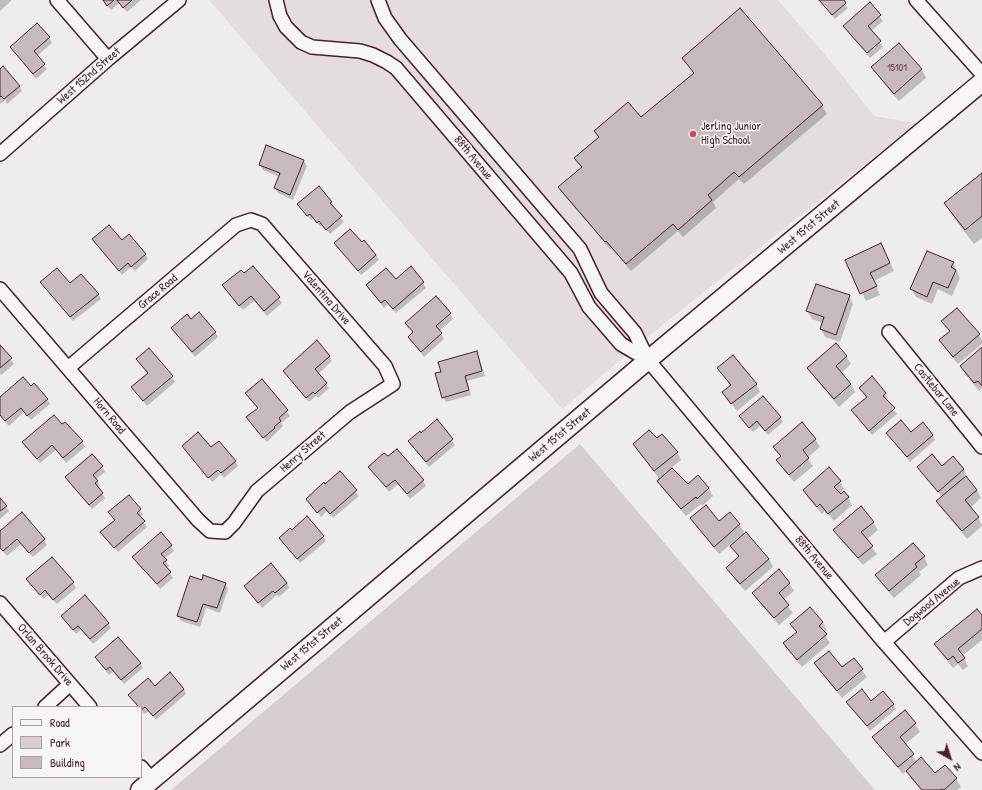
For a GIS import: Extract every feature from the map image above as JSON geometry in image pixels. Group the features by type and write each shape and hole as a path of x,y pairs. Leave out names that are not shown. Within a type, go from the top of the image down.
{"street":[{"path":"57,0 108,59"},
{"name":"West 152nd Street","path":"0,154 108,59 179,0"},
{"name":"88th Avenue","path":"276,0 280,16 286,27 301,42 312,47 360,51 373,54 396,68 571,274 584,299 599,318 622,344 648,360"},
{"name":"88th Avenue","path":"378,0 384,18 400,39 580,249 601,293 635,333 648,360 884,642 982,753"},
{"path":"916,0 982,74"},
{"name":"West 151st Street","path":"144,779 982,82"},
{"name":"Grace Road","path":"68,368 236,225 251,220"},
{"name":"Valentina Drive","path":"251,220 262,224 385,366 393,384"},
{"name":"Horn Road","path":"0,288 198,520 210,530 225,532"},
{"name":"Castlebar Lane","path":"889,332 982,447"},
{"name":"Henry Street","path":"225,532 234,523 257,491 350,412 393,384"},
{"name":"Dogwood Avenue","path":"884,642 959,578 982,568"},
{"name":"Orlan Brook Drive","path":"0,603 89,706"},
{"path":"46,706 70,684"},
{"path":"0,745 12,735"}],"shaded area":[{"path":"209,0 778,0 833,64 874,116 917,123 665,323 562,409"}],"green space":[{"path":"580,444 875,790 171,790"}],"building":[{"path":"103,0 114,0 107,6"},
{"path":"117,0 132,0 123,8"},
{"path":"819,0 844,0 846,3 832,15"},
{"path":"870,2 881,15 868,26 881,41 867,53 843,26"},
{"name":"Jerling Junior High School","path":"740,8 823,105 739,177 734,172 708,195 712,200 678,230 673,224 626,264 558,187 582,167 574,158 599,137 594,131 628,102 641,117 694,73 682,58"},
{"path":"37,23 50,37 34,51 45,64 33,74 10,47"},
{"path":"899,43 922,69 894,94 871,67"},
{"path":"3,66 20,86 4,99 1,96 0,97 0,69"},
{"path":"266,145 304,160 290,195 274,188 280,173 259,165"},
{"path":"982,173 982,216 965,230 944,203"},
{"path":"319,186 332,202 330,203 342,216 326,230 319,221 317,223 310,214 307,216 297,204"},
{"path":"109,225 122,240 129,234 146,254 131,267 128,263 119,271 92,239"},
{"path":"350,229 362,242 364,240 376,255 358,271 334,243"},
{"path":"881,243 890,263 870,273 877,286 860,294 845,260"},
{"path":"927,251 954,262 951,267 956,270 948,288 933,282 927,297 910,289"},
{"path":"253,266 280,297 264,311 251,296 239,306 222,285 241,270 244,273"},
{"path":"411,266 424,282 393,309 385,300 381,303 366,285 386,268 396,279"},
{"path":"57,268 70,283 81,274 99,294 70,317 40,282"},
{"path":"816,284 850,295 836,335 820,329 824,317 806,311"},
{"path":"436,296 451,313 436,326 442,333 421,352 408,337 413,332 405,323"},
{"path":"957,308 980,334 953,357 939,340 950,331 941,321"},
{"path":"199,312 216,332 192,352 171,328 187,314 191,319"},
{"path":"317,340 330,356 315,369 327,383 315,394 313,392 306,398 283,371"},
{"path":"836,343 847,356 836,366 851,384 834,399 807,368"},
{"path":"0,345 12,358 0,368"},
{"path":"982,347 982,386 978,381 974,383 960,366"},
{"path":"149,348 173,376 143,401 131,387 148,373 136,359"},
{"path":"477,351 482,371 465,376 469,390 442,398 435,373 441,372 438,362"},
{"path":"733,355 757,384 731,404 722,392 731,385 717,368"},
{"path":"872,376 886,393 883,396 895,408 869,431 851,410 867,397 859,388"},
{"path":"23,377 31,386 34,383 48,399 27,416 21,408 5,421 0,415 0,397"},
{"path":"262,379 288,410 279,418 281,421 274,427 275,428 263,438 246,417 258,408 245,393"},
{"path":"763,396 781,417 765,431 757,421 749,428 739,416"},
{"path":"54,415 62,424 65,422 83,441 63,458 52,445 37,459 22,442"},
{"path":"437,419 453,439 426,462 408,441 420,431 421,433"},
{"path":"901,420 911,432 923,422 933,435 907,457 886,433"},
{"path":"802,422 816,439 803,450 809,458 789,475 776,460 781,456 773,447"},
{"path":"649,430 657,438 662,434 678,452 654,471 633,444"},
{"path":"198,432 211,447 219,441 236,461 221,473 218,470 208,478 182,446"},
{"path":"397,449 424,480 407,494 395,480 386,487 368,467 384,453 388,456"},
{"path":"92,454 103,466 93,475 98,481 95,483 103,493 89,505 65,477"},
{"path":"932,454 942,466 953,456 964,469 938,492 917,467"},
{"path":"829,467 841,481 834,487 841,494 844,491 849,497 828,514 820,504 817,507 803,490"},
{"path":"672,468 688,484 698,475 709,488 697,499 696,497 681,509 657,481"},
{"path":"340,471 357,490 330,514 324,507 317,513 306,499 324,482 325,484"},
{"path":"966,476 977,490 965,500 979,517 962,531 936,501"},
{"path":"129,495 141,509 137,513 145,521 114,548 100,532 115,520 108,512"},
{"path":"0,498 7,506 0,511"},
{"path":"706,505 719,521 730,512 740,524 714,547 690,518"},
{"path":"861,506 874,522 861,532 873,546 858,558 833,530"},
{"path":"22,512 45,539 29,553 17,539 3,551 0,548 0,531"},
{"path":"307,516 324,536 297,559 279,538 290,528 292,530"},
{"path":"161,532 172,545 161,554 167,560 163,563 171,572 157,584 132,557"},
{"path":"746,532 769,559 740,584 726,568 739,556 730,546"},
{"path":"913,543 925,556 915,564 917,567 889,591 875,575"},
{"path":"52,557 74,582 53,600 45,590 40,595 26,579"},
{"path":"271,563 287,583 275,593 273,591 258,603 244,586"},
{"path":"779,569 790,583 779,593 789,605 774,618 752,593"},
{"path":"203,575 226,583 217,608 203,604 197,622 177,616 190,576 202,580"},
{"path":"85,595 109,623 90,639 78,626 73,630 61,616"},
{"path":"810,607 823,622 819,626 827,634 797,660 783,643 797,632 790,624"},
{"path":"977,609 982,615 982,629 958,649 965,658 958,663 953,656 948,660 934,644"},
{"path":"118,637 141,663 121,680 110,667 106,670 95,657"},
{"path":"829,651 842,667 854,658 863,669 837,691 814,663"},
{"path":"170,672 184,689 153,716 145,707 142,709 142,706 138,706 128,695 148,678 155,686"},
{"path":"862,689 871,701 883,691 894,704 867,726 846,702"},
{"path":"905,710 916,723 900,737 914,754 898,767 872,737"},
{"path":"921,757 935,773 945,765 957,778 944,790 922,790 906,771"}],"place":[{"name":"Jerling Junior High School","path":"693,134"}]}
